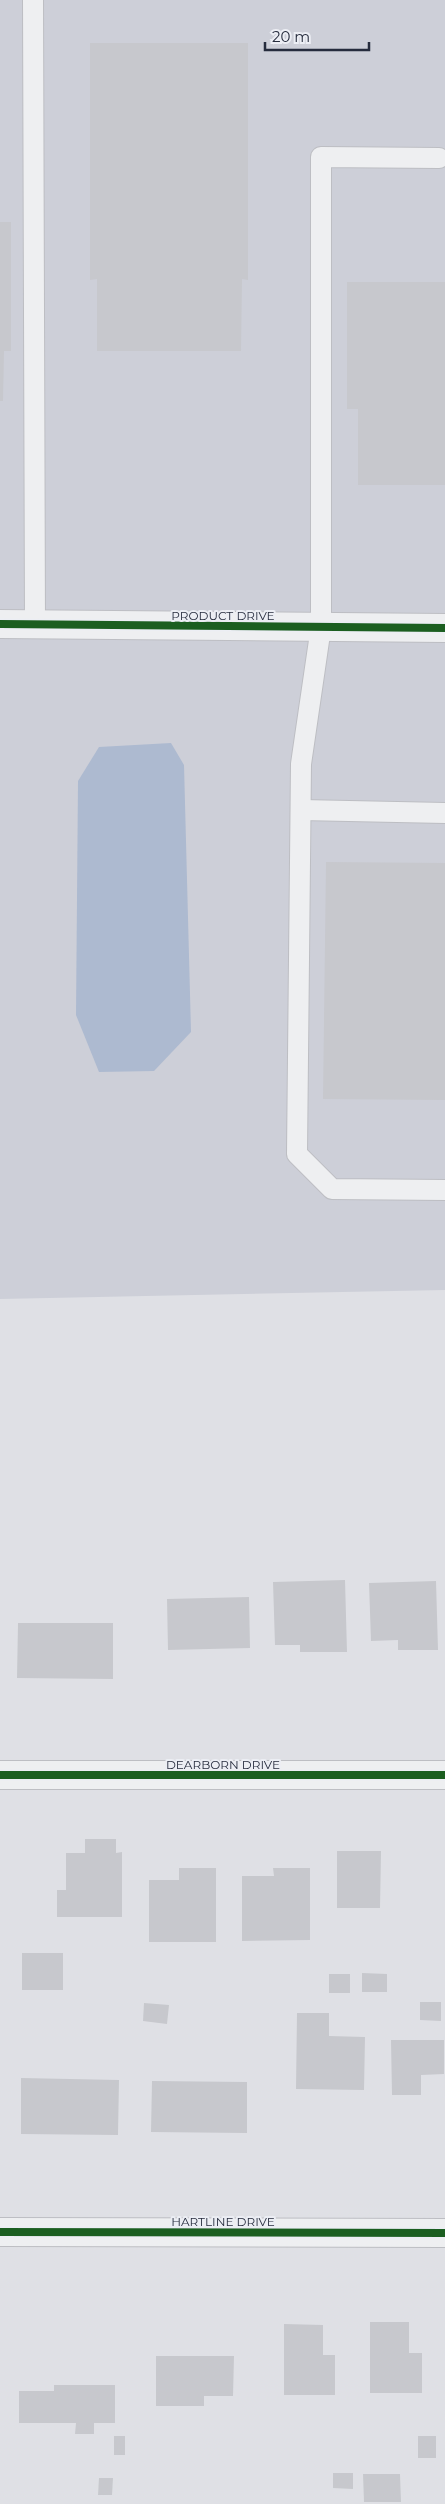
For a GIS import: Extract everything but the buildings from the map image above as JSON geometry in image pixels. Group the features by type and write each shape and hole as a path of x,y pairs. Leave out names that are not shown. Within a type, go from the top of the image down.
{"street":[{"name":"PRODUCT DRIVE","path":"0,624 445,628"},
{"name":"DEARBORN DRIVE","path":"0,1775 445,1775"},
{"name":"HARTLINE DRIVE","path":"0,2232 445,2233"}],"lane":[{"path":"33,0 35,624"},
{"path":"439,158 321,157 321,627 302,764 297,1154 332,1189 445,1190"},
{"path":"301,810 445,813"}],"shaded area":[{"path":"0,0 445,0 445,1290 0,1299"}],"water":[{"path":"171,743 184,765 191,1032 154,1071 99,1072 76,1015 78,781 99,747"}],"cycle path":[{"path":"0,624 445,628"},
{"path":"0,1775 445,1775"},
{"path":"0,2232 445,2233"}]}
